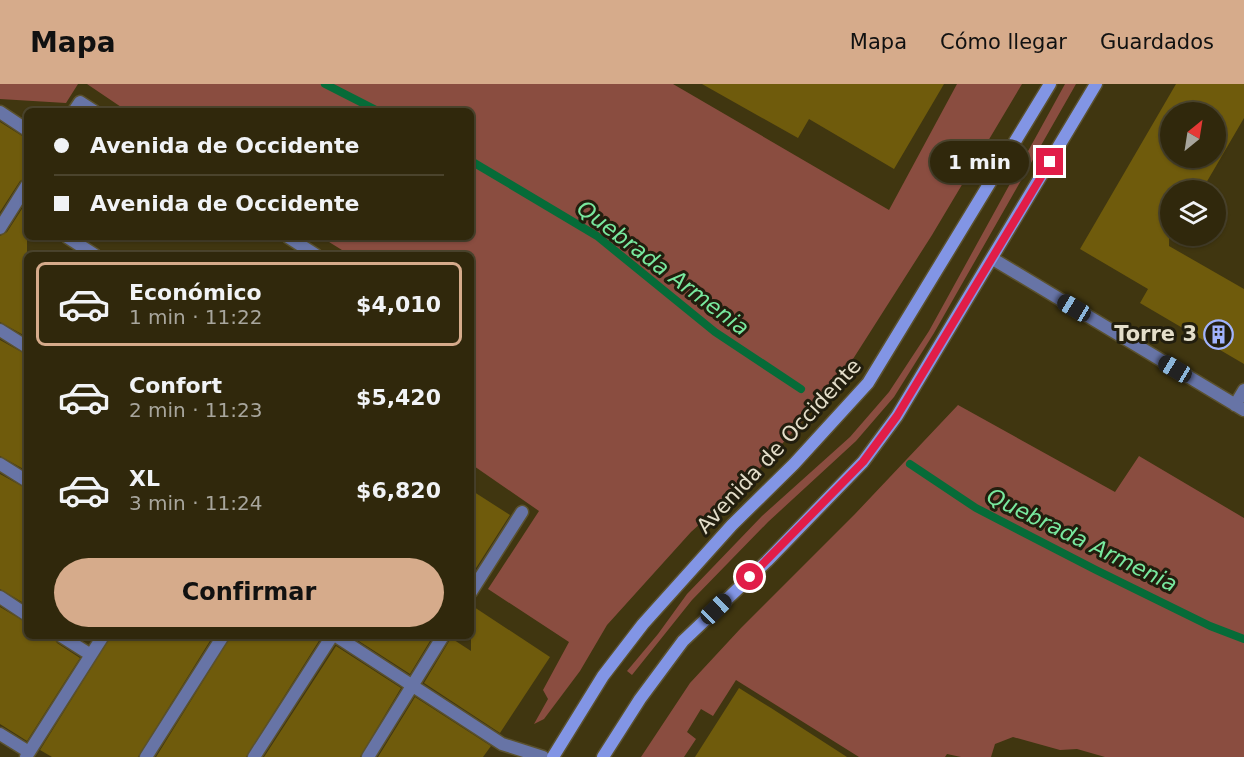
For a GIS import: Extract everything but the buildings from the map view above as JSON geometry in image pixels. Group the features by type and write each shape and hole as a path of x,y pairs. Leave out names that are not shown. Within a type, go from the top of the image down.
{"main road":[{"name":"Avenida de Occidente","path":"553,757 603,676 643,624 732,525 794,464 868,382 1050,84"},
{"path":"603,757 640,699 683,641 767,561 863,462 897,416 1096,84"}],"street":[{"path":"76,108 80,102 89,108"},
{"path":"0,112 24,128"},
{"path":"0,228 24,190"},
{"path":"15,204 24,210"},
{"path":"72,240 90,252"},
{"path":"293,240 311,252"},
{"path":"993,259 1240,408 1244,390"},
{"path":"0,330 24,345"},
{"path":"0,464 24,479"},
{"path":"474,587 522,512"},
{"path":"0,597 24,613"},
{"path":"66,639 91,655"},
{"path":"0,734 28,755 101,639"},
{"path":"146,757 221,639"},
{"path":"254,757 330,639"},
{"path":"341,639 502,744 543,757"},
{"path":"368,757 441,639"}],"shaded area":[{"path":"0,84 78,84 66,103 0,99"},
{"path":"87,84 673,84 889,210 957,84 1022,84 932,235 839,381 753,476 691,532 607,625 580,671 544,719 534,724 548,699 543,690 569,642 488,589 539,511 474,466 474,252 345,252 326,240 474,240 474,108 123,108"},
{"path":"1065,84 1076,84 934,333 894,397 856,441 768,522 692,600 632,675 627,671 687,594 762,516 850,437 889,392 929,331"},
{"path":"958,405 1115,492 1139,456 1244,518 1244,757 1105,757 1077,749 1060,750 1013,737 995,744 991,757 961,757 947,754 945,757 859,757 736,680 713,716 701,709 687,732 696,739 684,757 641,757 690,683"}],"waterway":[{"name":"Quebrada Armenia","path":"325,84 372,108"},
{"name":"Quebrada Armenia","path":"474,163 597,236 715,332 801,389"},
{"name":"Quebrada Armenia","path":"910,464 976,508 1210,626 1244,639"}],"place":[{"name":"Torre 3","path":"1218,334"}],"route":[{"path":"750,577 863,462 897,416 1050,162"}]}
